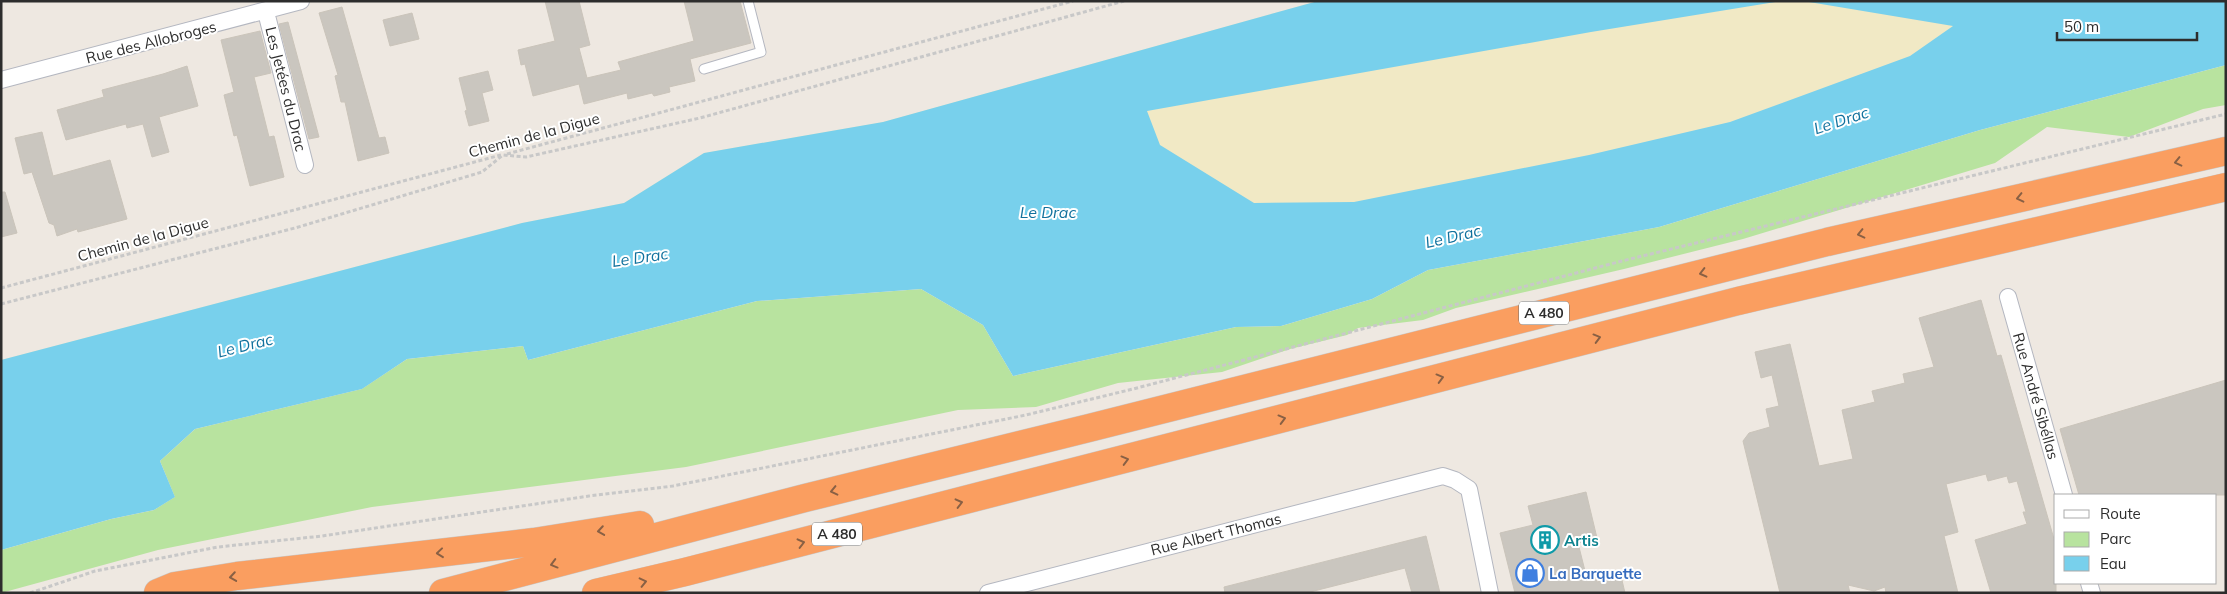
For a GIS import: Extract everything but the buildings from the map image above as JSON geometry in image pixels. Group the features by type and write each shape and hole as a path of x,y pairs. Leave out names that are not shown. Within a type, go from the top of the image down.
{"highway":[{"name":"A 480","path":"442,593 805,498 1827,242 2226,151"},
{"name":"A 480","path":"596,593 704,568 1738,301 2226,187"},
{"path":"161,590 264,573 534,542 805,498"}],"street":[{"name":"Rue des Allobroges","path":"1,80 266,12 301,1"},
{"name":"Les Jetées du Drac","path":"266,12 305,165"},
{"name":"Rue André Sibéllas","path":"2008,297 2064,494"},
{"name":"Rue Albert Thomas","path":"988,593 1443,476 1455,480 1468,489 1490,593"}],"lane":[{"path":"704,69 761,52 748,1"}],"path":[{"name":"Chemin de la Digue","path":"1,288 504,155 1073,1"},
{"path":"1,304 305,226 482,172 504,155 526,157 700,118 1124,1"},
{"path":"30,593 96,571 218,547 322,536 570,499 673,486 1026,415 1142,387 1622,261 2226,114"}],"green space":[{"path":"2226,65 2226,105 2203,109 2129,137 2047,127 1995,163 1743,239 1456,308 1423,320 1358,328 1347,335 1290,349 1222,372 1118,383 1036,407 958,410 686,467 372,507 158,550 1,593 1,550 111,519 154,510 174,496 160,461 195,429 361,389 407,359 523,346 528,360 757,301 921,289 983,325 1013,376 1236,327 1281,326 1372,299 1428,270 1659,227 1980,130"}],"sand":[{"name":"Le Drac","path":"1318,1 2226,1 2226,65 1980,130 1659,227 1428,270 1372,299 1281,326 1236,327 1013,376 983,325 921,289 757,301 528,360 523,346 407,359 362,389 195,429 160,461 175,497 154,510 111,519 1,550 1,360 522,223 624,203 704,153 883,122"}],"water":[{"name":"Le Drac","path":"1318,1 1781,1 1591,32 1147,111 1160,145 1254,203 1354,202 1589,155 1730,122 1910,56 1953,26 1803,1 2226,1 2226,65 1980,130 1659,227 1428,270 1372,299 1281,326 1236,327 1013,376 983,325 921,289 757,301 528,360 523,346 407,359 362,389 195,429 160,461 175,497 154,510 111,519 1,550 1,360 522,223 624,203 704,153 883,122"}],"place":[{"name":"Artis","path":"1545,540"},
{"name":"La Barquette","path":"1530,573"}]}
